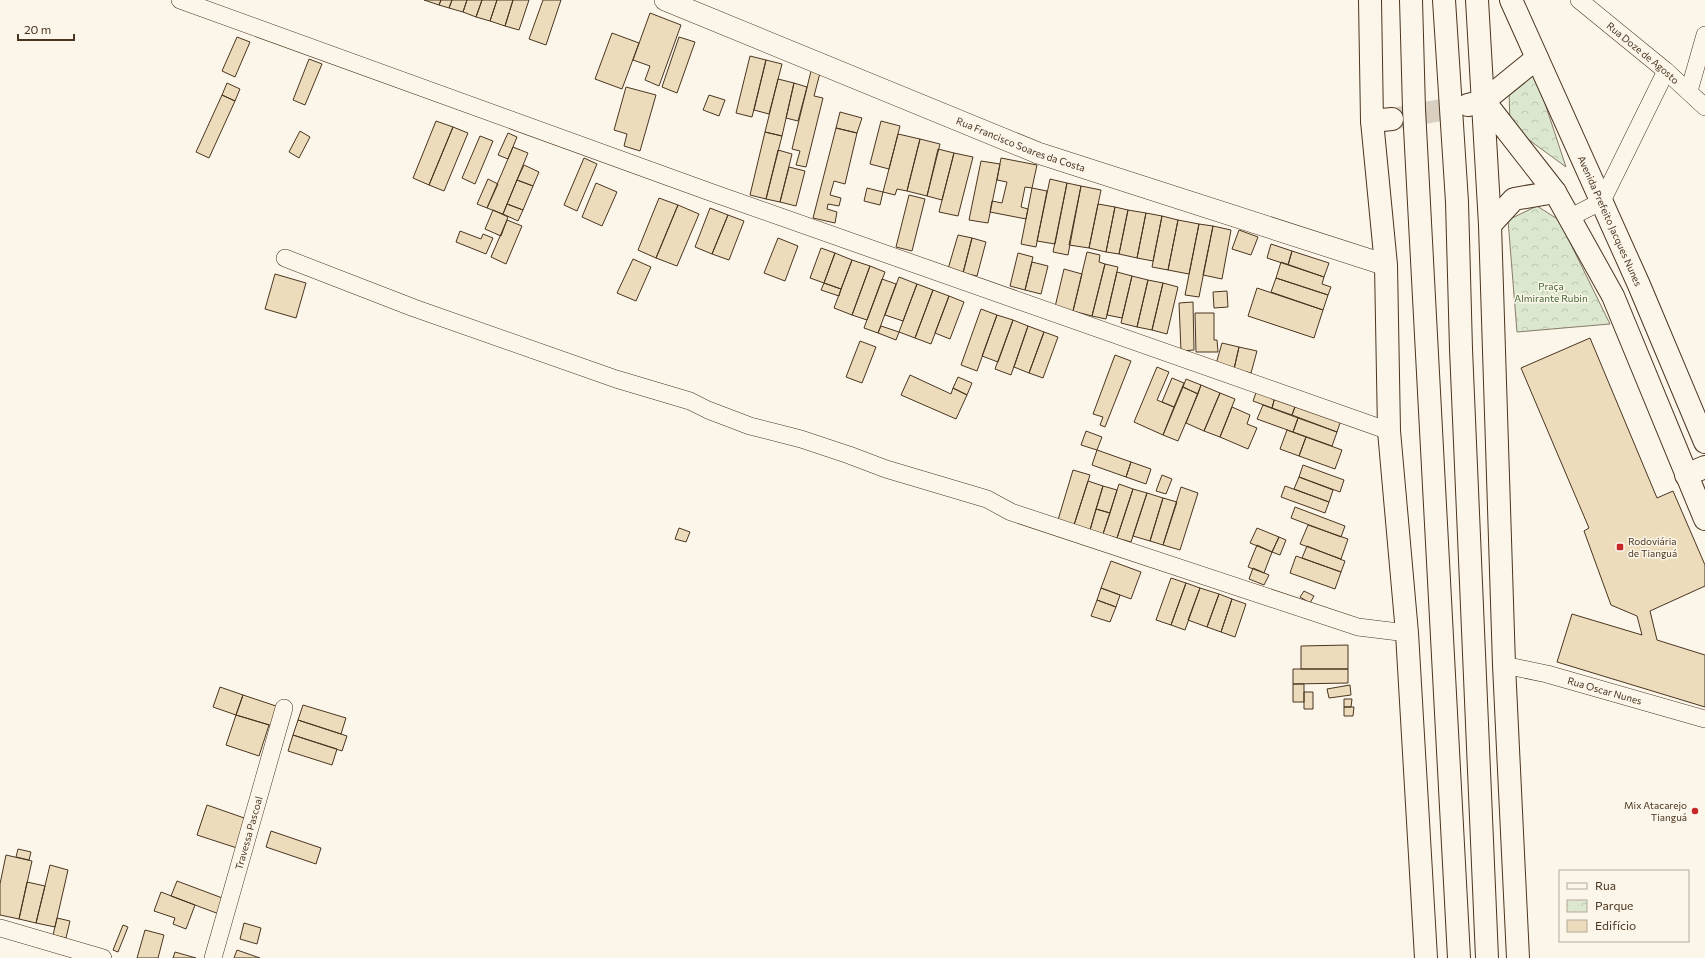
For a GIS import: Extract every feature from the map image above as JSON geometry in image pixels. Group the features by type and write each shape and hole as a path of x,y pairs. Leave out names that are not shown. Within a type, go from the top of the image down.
{"main road":[{"path":"1370,0 1382,120 1389,431 1407,633 1426,958"},
{"path":"1411,0 1414,117 1459,958"},
{"path":"1444,0 1457,202 1461,357 1487,958"},
{"path":"1477,0 1476,103 1490,225 1504,665 1518,958"},
{"name":"Avenida Prefeito Jacques Nunes","path":"1511,0 1639,285 1705,442"},
{"path":"1476,103 1537,58"},
{"path":"1476,103 1555,192 1613,296 1651,388 1696,471 1705,519"},
{"path":"1490,225 1514,199 1555,192"},
{"path":"1613,296 1639,285"},
{"path":"1651,388 1678,377"}],"street":[{"path":"180,0 718,195 1389,431"},
{"name":"Rua Francisco Soares da Costa","path":"665,0 1038,154 1386,265"},
{"name":"Rua Doze de Agosto","path":"1579,0 1666,71 1705,106"},
{"path":"1689,91 1705,34"},
{"path":"1569,218 1602,201 1666,71"},
{"path":"285,258 414,308 616,379 690,401 708,410 750,426 801,439 886,469 987,500 1011,512 1358,627 1407,633"},
{"name":"Rua Oscar Nunes","path":"1504,665 1547,674 1705,719"},
{"name":"Travessa Pascoal","path":"213,958 284,708"},
{"path":"0,928 103,958"}],"green space":[{"path":"1533,67 1566,167 1510,126 1509,89"},
{"name":"Praça Almirante Rubin","path":"1537,206 1559,220 1610,324 1517,332 1508,220"}],"building":[{"path":"424,0 441,0 439,5"},
{"path":"441,0 452,0 449,8 439,5"},
{"path":"452,0 467,0 463,12 449,8"},
{"path":"467,0 482,0 476,17 463,12"},
{"path":"482,0 497,0 490,21 476,17"},
{"path":"497,0 513,0 505,26 490,21"},
{"path":"513,0 529,0 519,30 505,26"},
{"path":"543,0 561,0 546,45 529,39"},
{"path":"650,13 681,25 659,86 645,80 650,66 633,60"},
{"path":"612,33 639,43 622,89 595,79"},
{"path":"237,37 250,42 235,77 222,71"},
{"path":"679,37 695,42 677,93 662,87"},
{"path":"750,56 766,60 752,117 736,113"},
{"path":"309,59 322,64 305,105 293,100"},
{"path":"766,60 782,64 769,114 754,110"},
{"path":"811,71 820,73 814,96 823,98 806,167 796,165 800,151 792,149"},
{"path":"778,79 794,83 782,136 765,132"},
{"path":"227,83 240,89 235,101 222,95"},
{"path":"794,83 807,87 798,121 786,118"},
{"path":"626,87 656,95 640,151 624,146 627,134 614,130"},
{"path":"222,95 235,101 209,158 196,152"},
{"path":"709,95 725,100 719,116 703,110"},
{"path":"840,112 862,118 857,133 836,128"},
{"path":"436,121 453,127 429,185 413,178"},
{"path":"881,121 900,126 889,169 870,164"},
{"path":"453,127 468,133 444,191 429,185"},
{"path":"836,128 857,133 845,184 834,181 830,195 841,198 839,206 828,204 827,209 837,212 835,223 813,218"},
{"path":"300,131 310,137 299,158 289,152"},
{"path":"765,132 782,136 766,199 750,195"},
{"path":"508,133 517,137 508,159 498,155"},
{"path":"898,134 920,139 907,191 897,189 895,195 883,192"},
{"path":"480,136 493,141 475,184 462,178"},
{"path":"920,139 940,144 927,196 907,191"},
{"path":"513,147 528,153 503,214 487,208"},
{"path":"938,149 954,153 942,200 927,196"},
{"path":"778,150 792,154 780,202 766,199"},
{"path":"954,153 973,157 958,216 939,212"},
{"path":"584,158 597,164 577,211 564,205"},
{"path":"1001,158 1037,165 1032,188 1025,187 1021,207 1028,209 1026,219 990,212 992,201 1002,203 1007,182 997,180"},
{"path":"981,161 1000,164 988,223 969,220"},
{"path":"524,165 539,172 533,186 517,180"},
{"path":"789,167 805,171 796,206 780,202"},
{"path":"488,179 498,184 487,208 477,204"},
{"path":"1050,179 1067,183 1055,244 1037,241"},
{"path":"517,180 533,186 523,210 507,204"},
{"path":"596,183 617,192 602,226 582,217"},
{"path":"1067,183 1081,186 1068,255 1053,252"},
{"path":"1081,186 1101,190 1089,248 1069,245"},
{"path":"867,188 883,192 880,205 864,201"},
{"path":"1032,188 1047,191 1036,247 1021,244"},
{"path":"909,195 925,199 912,251 896,247"},
{"path":"659,198 678,205 656,258 638,250"},
{"path":"507,204 523,210 518,221 503,214"},
{"path":"1098,204 1115,207 1106,252 1089,248"},
{"path":"678,205 699,214 677,266 656,258"},
{"path":"1115,207 1128,210 1119,254 1106,252"},
{"path":"710,208 728,215 712,254 695,247"},
{"path":"493,210 508,217 501,236 485,229"},
{"path":"1128,210 1146,213 1137,258 1119,254"},
{"path":"1146,213 1162,216 1153,261 1137,258"},
{"path":"728,215 744,221 729,260 712,254"},
{"path":"1162,216 1178,220 1168,270 1152,267"},
{"path":"507,220 522,226 506,264 491,257"},
{"path":"1178,220 1199,224 1189,274 1168,270"},
{"path":"1199,224 1213,226 1199,297 1185,295"},
{"path":"1213,226 1231,230 1222,279 1203,275"},
{"path":"1239,230 1258,237 1251,255 1232,249"},
{"path":"460,231 481,239 483,234 493,238 486,254 456,242"},
{"path":"958,235 972,238 963,273 948,269"},
{"path":"778,238 798,246 785,281 764,273"},
{"path":"972,238 986,242 977,276 963,273"},
{"path":"1271,244 1292,251 1288,265 1267,258"},
{"path":"821,248 835,253 824,283 810,278"},
{"path":"1292,251 1329,263 1324,277 1288,265"},
{"path":"1087,252 1100,255 1099,262 1105,264 1092,316 1073,311"},
{"path":"835,253 852,260 841,289 824,283"},
{"path":"1018,253 1033,257 1025,290 1010,286"},
{"path":"633,259 651,267 636,301 617,293"},
{"path":"852,260 870,266 852,315 834,308"},
{"path":"1032,262 1048,266 1041,294 1025,290"},
{"path":"1281,262 1324,277 1322,284 1331,287 1328,295 1276,278"},
{"path":"1105,264 1118,267 1106,319 1092,316"},
{"path":"870,266 885,272 867,320 852,315"},
{"path":"1064,269 1082,274 1073,311 1055,307"},
{"path":"1117,272 1132,276 1122,318 1107,315"},
{"path":"275,274 306,283 296,318 265,309"},
{"path":"1132,276 1148,280 1137,327 1121,323"},
{"path":"899,277 917,284 903,321 885,315"},
{"path":"1276,278 1328,295 1323,310 1271,292"},
{"path":"882,279 896,284 878,333 864,328"},
{"path":"1148,280 1163,283 1152,330 1137,327"},
{"path":"824,283 841,289 839,296 821,290"},
{"path":"1163,283 1178,287 1167,334 1152,330"},
{"path":"917,284 933,290 915,338 899,332"},
{"path":"1257,288 1323,310 1314,338 1248,316"},
{"path":"933,290 949,296 931,344 915,338"},
{"path":"1227,291 1228,307 1214,308 1213,292"},
{"path":"949,296 964,302 950,339 935,333"},
{"path":"1193,302 1194,350 1181,351 1179,303"},
{"path":"981,309 997,315 977,371 961,365"},
{"path":"1195,313 1214,313 1214,340 1217,340 1218,352 1196,352"},
{"path":"997,315 1013,320 998,362 982,356"},
{"path":"1013,320 1028,326 1011,375 995,369"},
{"path":"881,326 899,332 896,340 878,333"},
{"path":"1028,326 1044,332 1029,373 1014,367"},
{"path":"1044,332 1058,337 1043,378 1029,373"},
{"path":"1590,338 1657,498 1673,491 1705,565 1705,586 1650,611 1657,640 1705,655 1705,707 1557,662 1572,614 1642,635 1637,616 1611,605 1584,531 1589,528 1521,368"},
{"path":"860,341 876,347 862,383 846,377"},
{"path":"1222,343 1239,347 1234,369 1216,364"},
{"path":"1239,347 1257,351 1251,373 1234,369"},
{"path":"1115,355 1131,361 1105,427 1100,425 1103,417 1093,414"},
{"path":"1157,367 1169,372 1157,400 1174,407 1163,435 1134,422"},
{"path":"910,375 951,394 953,388 967,395 956,419 901,395"},
{"path":"958,377 972,383 967,395 953,388"},
{"path":"1172,378 1184,383 1174,407 1162,402"},
{"path":"1186,379 1201,385 1198,394 1183,387"},
{"path":"1201,385 1220,393 1204,431 1186,423"},
{"path":"1183,387 1198,394 1178,441 1163,435"},
{"path":"1257,390 1275,397 1272,408 1253,401"},
{"path":"1220,393 1235,399 1220,437 1204,431"},
{"path":"1275,397 1296,404 1292,415 1272,408"},
{"path":"1296,404 1341,420 1337,432 1292,415"},
{"path":"1263,405 1298,418 1293,432 1257,419"},
{"path":"1232,407 1250,415 1247,424 1257,428 1248,449 1220,437"},
{"path":"1298,418 1337,432 1332,446 1293,432"},
{"path":"1287,430 1306,437 1299,456 1280,449"},
{"path":"1086,431 1102,437 1097,450 1081,445"},
{"path":"1306,437 1342,450 1335,469 1299,456"},
{"path":"1097,450 1131,462 1126,477 1092,465"},
{"path":"1131,462 1151,469 1146,484 1126,477"},
{"path":"1303,465 1344,480 1340,492 1299,477"},
{"path":"1073,470 1090,475 1074,525 1058,520"},
{"path":"1162,475 1172,479 1166,494 1156,491"},
{"path":"1299,477 1333,490 1329,502 1294,489"},
{"path":"1088,481 1103,486 1090,530 1074,525"},
{"path":"1119,484 1133,489 1117,538 1103,534"},
{"path":"1103,486 1117,490 1110,513 1096,509"},
{"path":"1285,486 1329,502 1325,513 1281,497"},
{"path":"1181,487 1198,493 1180,550 1163,545"},
{"path":"1133,489 1147,493 1131,542 1117,538"},
{"path":"1147,493 1163,498 1150,541 1133,536"},
{"path":"1163,498 1177,502 1163,545 1150,541"},
{"path":"1295,507 1345,526 1341,537 1291,518"},
{"path":"1096,509 1110,513 1103,534 1090,530"},
{"path":"1308,525 1348,539 1341,559 1300,544"},
{"path":"679,528 690,532 686,542 675,539"},
{"path":"1257,528 1279,537 1272,552 1250,543"},
{"path":"1279,537 1286,540 1280,555 1272,552"},
{"path":"1257,545 1272,552 1264,573 1248,567"},
{"path":"1307,546 1345,561 1341,572 1302,558"},
{"path":"1296,556 1341,572 1335,589 1290,573"},
{"path":"1111,561 1141,572 1131,599 1101,588"},
{"path":"1253,568 1269,575 1264,585 1249,579"},
{"path":"1171,578 1186,583 1171,625 1156,620"},
{"path":"1186,583 1200,588 1185,630 1171,625"},
{"path":"1101,588 1120,595 1116,607 1097,600"},
{"path":"1200,588 1219,594 1207,627 1188,620"},
{"path":"1304,591 1314,596 1310,603 1300,597"},
{"path":"1219,594 1232,599 1221,632 1207,627"},
{"path":"1232,599 1246,604 1235,637 1221,632"},
{"path":"1097,600 1116,607 1110,622 1091,616"},
{"path":"1348,645 1348,669 1301,669 1301,646"},
{"path":"1293,669 1348,669 1348,683 1293,684"},
{"path":"1293,684 1304,684 1304,702 1293,702"},
{"path":"1350,685 1351,695 1329,698 1327,689"},
{"path":"220,687 243,695 236,715 213,707"},
{"path":"1304,692 1313,692 1313,709 1304,709"},
{"path":"243,695 279,707 273,726 236,715"},
{"path":"1344,699 1352,699 1351,707 1344,707"},
{"path":"303,705 346,718 341,734 298,720"},
{"path":"1344,707 1354,707 1353,716 1344,716"},
{"path":"236,715 269,725 259,756 226,745"},
{"path":"298,720 347,736 342,751 293,735"},
{"path":"293,735 337,749 332,765 288,751"},
{"path":"207,805 250,820 240,849 197,835"},
{"path":"271,831 321,848 316,864 266,847"},
{"path":"18,849 31,852 29,860 16,857"},
{"path":"6,855 32,861 19,919 0,915 0,884"},
{"path":"50,865 68,870 55,927 36,923"},
{"path":"177,881 225,899 219,914 171,896"},
{"path":"27,882 45,886 36,923 19,919"},
{"path":"161,892 195,905 186,929 173,924 175,918 154,911"},
{"path":"57,918 70,921 66,938 53,935"},
{"path":"244,923 261,928 257,944 240,939"},
{"path":"123,925 128,927 118,952 113,950"},
{"path":"145,930 164,935 158,958 137,958"},
{"path":"237,950 260,958 234,958"},
{"path":"175,952 196,958 173,958"}],"tunnel":[{"path":"1392,119 1468,105"}],"place":[{"name":"Rodoviária de Tianguá","path":"1620,547"},
{"name":"Mix Atacarejo Tianguá","path":"1695,811"}]}
